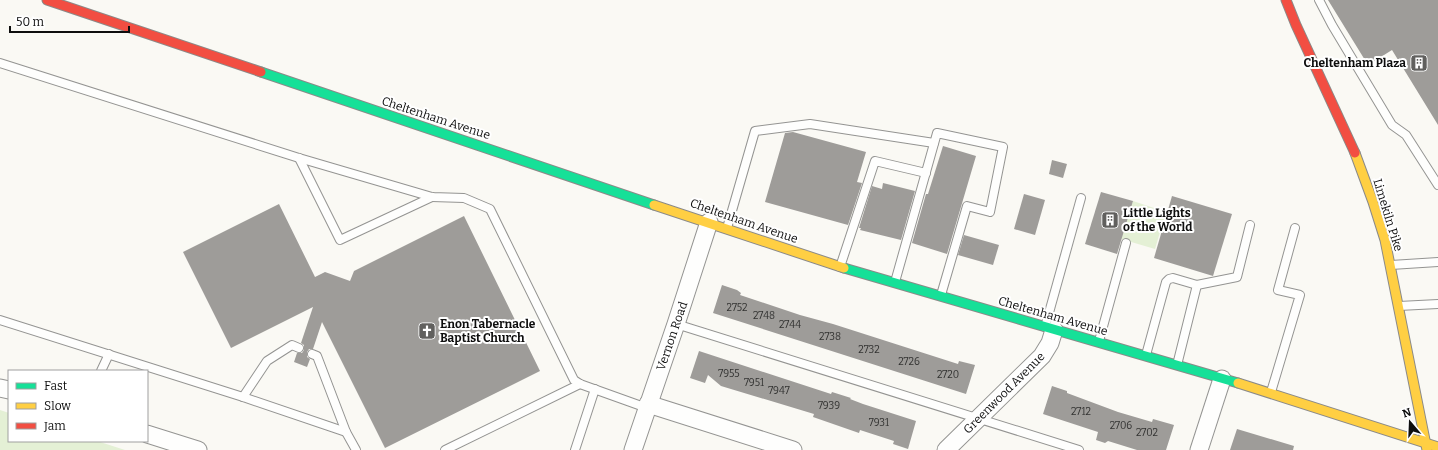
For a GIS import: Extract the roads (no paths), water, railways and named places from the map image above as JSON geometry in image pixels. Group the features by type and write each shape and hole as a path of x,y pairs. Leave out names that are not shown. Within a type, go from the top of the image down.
{"main road":[{"name":"Cheltenham Avenue","path":"47,0 840,267 1271,393 1427,447 1438,447"},
{"name":"Limekiln Pike","path":"1286,0 1355,154 1385,240 1427,447"}],"street":[{"name":"Vernon Road","path":"633,450 709,222"},
{"name":"Greenwood Avenue","path":"946,450 1042,356 1050,343 1049,329"},
{"path":"1199,450 1222,379"},
{"path":"648,406 792,450"},
{"path":"148,434 198,450"}],"lane":[{"path":"1319,0 1392,125 1406,135 1438,185"},
{"path":"0,63 299,158 432,197 464,198 490,209 574,380 580,384 648,406"},
{"path":"727,228 755,131 810,124 934,143"},
{"path":"895,283 937,133 1003,147 990,212 967,206 940,296"},
{"path":"299,158 340,240 432,197"},
{"path":"840,267 875,161 926,173"},
{"path":"1049,329 1081,198"},
{"path":"1145,356 1166,282 1173,278 1197,284 1237,278 1250,225"},
{"path":"1271,393 1300,295 1278,290 1295,228"},
{"path":"1098,342 1126,243"},
{"path":"1390,265 1438,262"},
{"path":"1177,365 1197,284"},
{"path":"1398,306 1438,304"},
{"path":"0,320 243,397 346,432"},
{"path":"676,324 1079,450"},
{"path":"243,397 267,361 292,345 299,348"},
{"path":"101,370 109,354"},
{"path":"312,354 317,356 346,432 356,450"},
{"path":"450,449 580,384"},
{"path":"576,450 594,388"}],"place":[{"name":"Cheltenham Plaza","path":"1419,63"},
{"name":"Little Lights of the World","path":"1110,220"},
{"name":"Enon Tabernacle Baptist Church","path":"427,331"}]}
